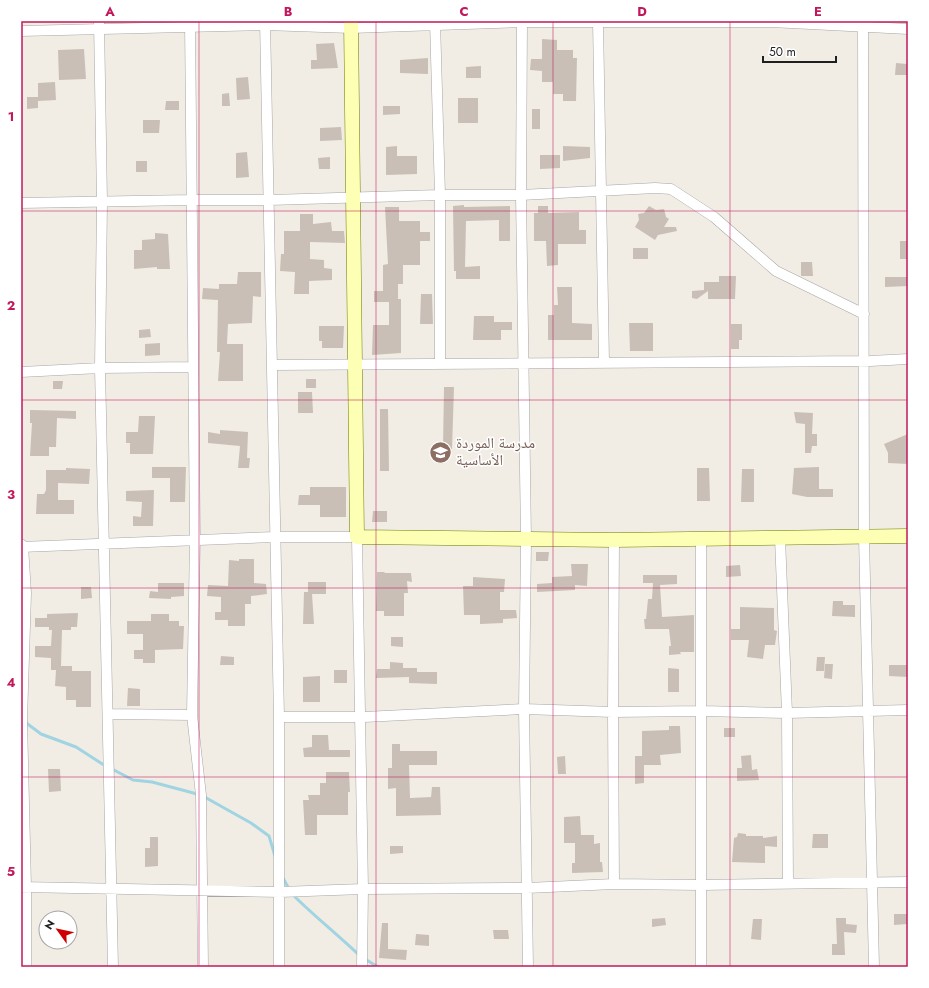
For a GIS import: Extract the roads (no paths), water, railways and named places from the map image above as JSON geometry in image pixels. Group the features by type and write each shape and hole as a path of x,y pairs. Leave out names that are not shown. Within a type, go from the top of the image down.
{"main road":[{"path":"351,25 357,537 614,540 908,536"}],"street":[{"path":"522,21 521,195 526,539 524,708 528,967"},
{"path":"21,31 99,24 265,23 351,25 522,21 771,22 863,24 908,29"},
{"path":"598,21 604,362"},
{"path":"265,23 274,537 279,717 279,967"},
{"path":"435,23 440,195 440,364"},
{"path":"99,24 102,202 100,368 105,543 113,967"},
{"path":"190,24 195,539 192,715 201,795 204,891 203,967"},
{"path":"863,24 864,537 874,967"},
{"path":"21,203 269,200 440,195 521,195 655,188 671,190 714,217 776,271 864,314"},
{"path":"272,365 864,361 908,359"},
{"path":"21,372 100,368 193,367"},
{"path":"26,967 22,720 26,593 22,546 274,537 357,537 363,889 362,967"},
{"path":"701,538 701,967"},
{"path":"780,538 786,713 788,883"},
{"path":"614,540 612,712 614,884"},
{"path":"279,717 360,716 524,708 612,712 702,710 786,713 908,710"},
{"path":"108,714 192,715"},
{"path":"24,887 280,892 363,889 527,888 614,884 701,885 908,882"}],"waterway":[{"path":"25,722 41,734 76,747 107,767"},
{"path":"112,769 133,780 152,782 201,795 251,823 269,836 275,856"},
{"path":"283,878 289,889"},
{"path":"292,894 359,955"},
{"path":"365,959 378,967"}],"place":[{"name":"مدرسة الموردة الأساسية","path":"441,452"}]}
